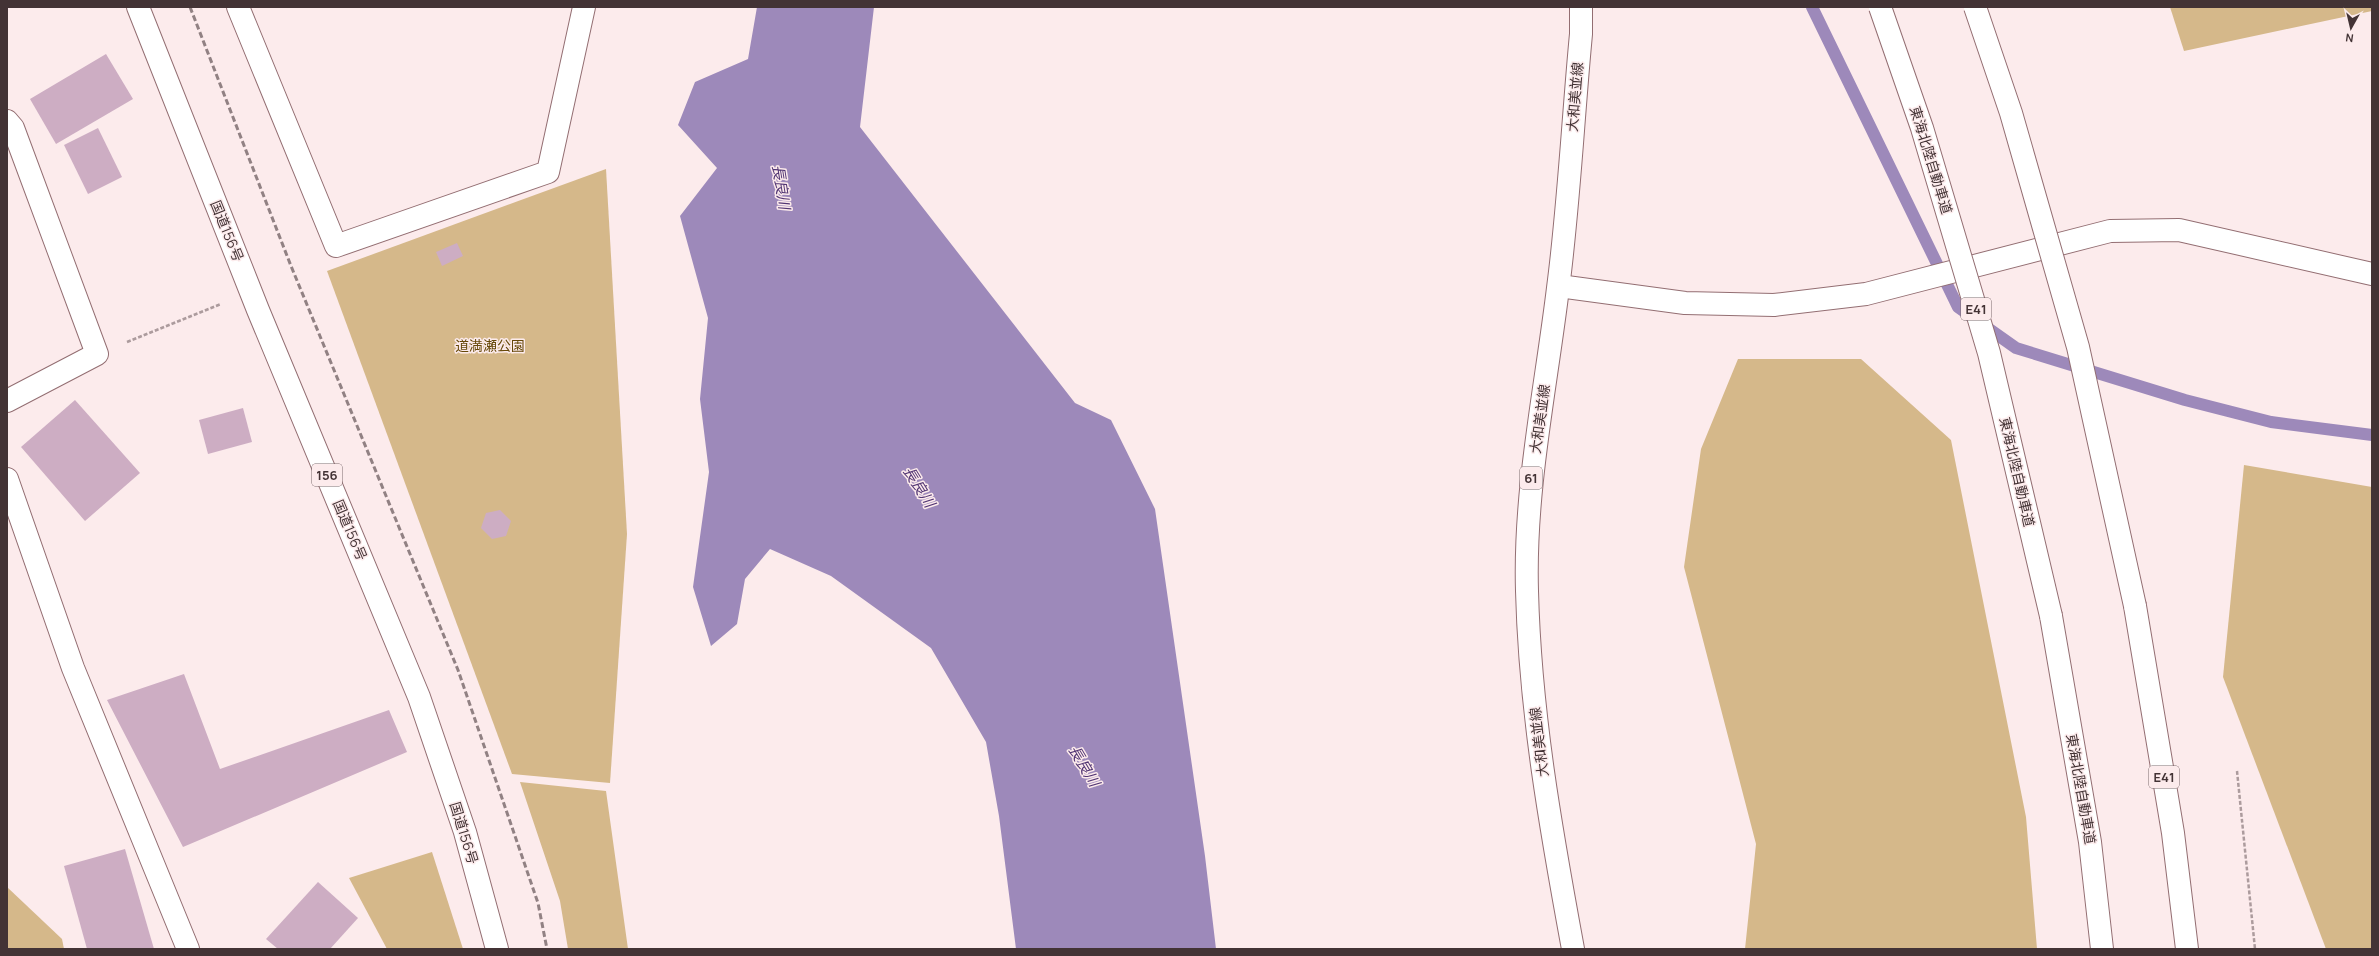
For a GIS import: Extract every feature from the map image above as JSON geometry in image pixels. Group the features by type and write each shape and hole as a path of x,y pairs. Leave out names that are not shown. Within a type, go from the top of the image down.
{"main road":[{"name":"国道156号","path":"138,7 258,310 419,697 465,832 497,949"},
{"path":"238,7 336,246 548,172 584,7"},
{"name":"大和美並線","path":"1573,949 1542,774 1532,689 1527,589 1532,474 1559,286 1581,34 1580,7"},
{"name":"東海北陸自動車道","path":"1880,7 1922,128 1989,353 2051,616 2090,842 2102,949"},
{"name":"E41","path":"1975,7 2011,113 2078,347 2135,606 2173,833 2187,949"},
{"path":"7,120 13,128 97,354 7,401"},
{"path":"1559,286 1685,303 1774,305 1866,294 2110,231 2179,230 2372,274"},
{"path":"7,479 73,668 188,949"}],"path":[{"path":"97,354 223,304"},
{"path":"2237,771 2255,949"}],"green space":[{"path":"2170,7 2372,7 2372,11 2184,51"},
{"name":"道満瀬公園","path":"606,169 627,534 610,783 512,774 327,271"},
{"path":"1738,359 1861,359 1951,440 2026,817 2037,949 1745,949 1756,844 1684,567 1701,449"},
{"path":"2244,465 2372,487 2372,949 2326,949 2223,677"},
{"path":"520,782 606,791 628,949 568,949 560,901"},
{"path":"432,852 463,949 387,949 349,878"},
{"path":"7,887 62,939 64,949 7,949"}],"water":[{"name":"長良川","path":"757,7 874,7 860,127 1075,403 1111,420 1155,509 1205,856 1216,949 1016,949 999,816 986,742 931,648 831,576 770,549 745,579 737,624 711,646 693,587 709,472 700,399 708,318 680,216 717,168 678,125 695,82 748,59"}],"building":[{"path":"106,54 133,99 56,144 30,99"},
{"path":"98,128 122,177 88,194 64,145"},
{"path":"457,243 463,256 442,266 436,252"},
{"path":"75,400 140,473 85,521 21,447"},
{"path":"243,408 252,442 208,454 199,420"},
{"path":"500,510 511,521 506,536 492,539 481,528 486,513"},
{"path":"184,674 220,769 389,710 407,752 183,847 107,700"},
{"path":"125,849 154,949 87,949 64,866"},
{"path":"318,882 358,918 330,949 278,949 266,939"}],"waterway":[{"path":"1812,7 1958,307 2016,348 2185,400 2271,422 2372,435"}],"railway":[{"path":"190,7 291,266 458,670 538,903 547,949"}]}
